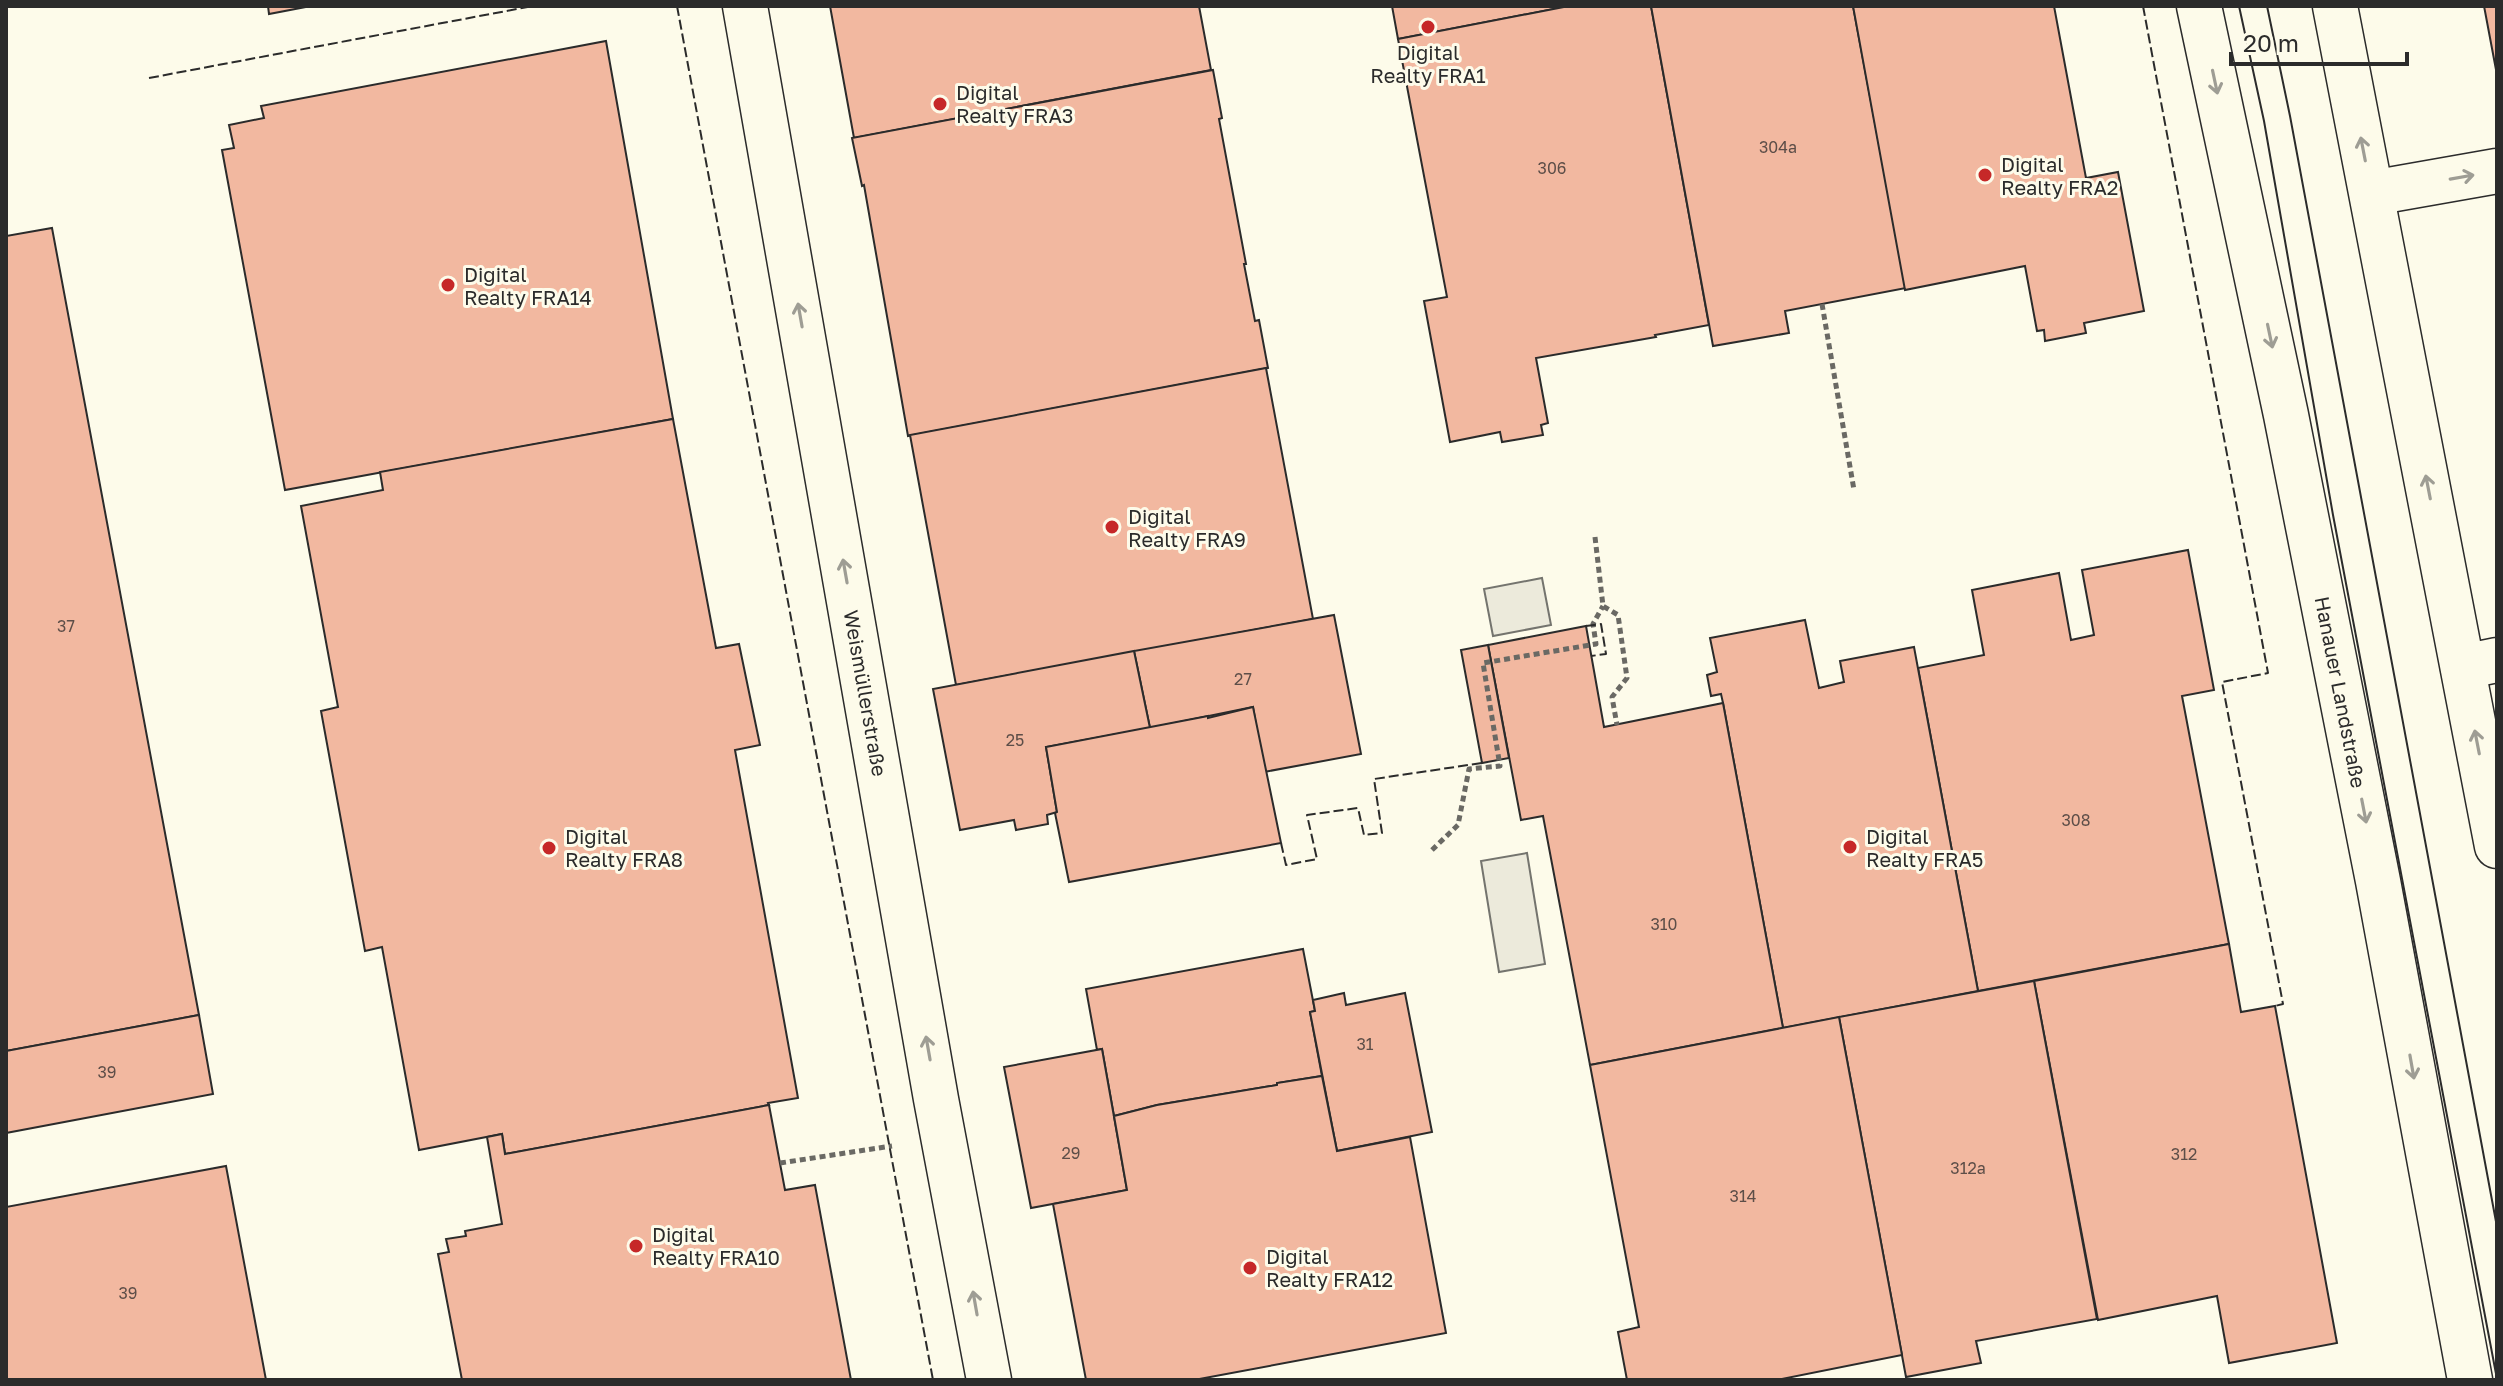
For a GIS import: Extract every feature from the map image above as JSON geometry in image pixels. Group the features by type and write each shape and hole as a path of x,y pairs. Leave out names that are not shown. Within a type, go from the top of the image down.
{"main road":[{"name":"Weismüllerstraße","path":"745,6 989,1380"},
{"name":"Hanauer Landstraße","path":"2199,6 2286,415 2378,881 2470,1380"},
{"path":"2335,6 2372,193 2480,663 2497,846"},
{"path":"2372,193 2497,171"}],"path":[{"path":"1822,304 1854,490"},
{"path":"1432,850 1458,825 1469,769 1500,766 1483,663 1596,644 1593,624 1603,606 1595,537"},
{"path":"1603,606 1618,615 1627,678 1612,697 1617,725"},
{"path":"780,1163 889,1147 944,1133"}],"shaded area":[{"path":"1542,578 1551,625 1493,636 1484,589"},
{"path":"1527,853 1545,964 1499,972 1481,861"}],"building":[{"path":"268,6 311,6 269,14"},
{"name":"Digital Realty FRA3","path":"830,6 1199,6 1211,70 854,138"},
{"name":"Digital Realty FRA1","path":"1392,6 1569,6 1398,39"},
{"path":"1569,6 1651,6 1709,325 1536,358 1548,423 1541,425 1543,435 1502,442 1500,432 1450,442 1424,301 1447,297 1398,39"},
{"path":"1651,6 1853,6 1906,288 1785,311 1789,333 1713,346"},
{"name":"Digital Realty FRA2","path":"1853,6 2054,6 2086,178 2118,172 2144,311 2084,323 2086,333 2045,341 2044,330 2037,331 2025,266 1905,290"},
{"path":"2484,6 2497,6 2497,75"},
{"name":"Digital Realty FRA14","path":"606,41 673,419 285,490 222,150 234,148 229,125 264,118 261,106"},
{"path":"1213,70 1244,264 1268,368 908,436 864,185 852,138"},
{"path":"52,228 199,1015 6,1051 6,236"},
{"name":"Digital Realty FRA9","path":"1266,368 1313,619 956,685 910,435"},
{"name":"Digital Realty FRA8","path":"673,419 716,648 739,644 760,745 735,750 798,1098 505,1154 502,1134 419,1150 382,947 365,951 321,711 338,707 301,506 383,490 380,472"},
{"path":"2188,550 2214,690 2182,696 2229,944 1978,991 1918,668 1984,655 1972,590 2059,573 2071,640 2094,635 2082,570"},
{"path":"1334,615 1361,754 1264,772 1253,707 1150,728 1134,651"},
{"name":"Digital Realty FRA5","path":"1805,620 1819,688 1844,682 1840,661 1914,647 1978,991 1783,1028 1723,703 1721,694 1711,696 1707,675 1717,672 1710,638"},
{"path":"1586,626 1604,727 1723,703 1783,1028 1590,1065 1543,816 1521,820 1488,645"},
{"path":"1488,645 1509,758 1482,763 1461,650"},
{"path":"1134,651 1150,728 1046,747 1057,812 1047,815 1048,824 1016,830 1014,820 960,830 933,689"},
{"path":"1253,707 1281,843 1069,882 1046,747"},
{"path":"2229,944 2241,1012 2275,1006 2337,1343 2229,1363 2217,1296 2098,1320 2034,981"},
{"path":"1303,949 1315,1011 1310,1012 1322,1076 1157,1105 1114,1116 1102,1049 1097,1050 1086,989"},
{"path":"2034,981 2097,1319 1976,1341 1981,1363 1906,1377 1839,1017"},
{"path":"1344,993 1346,1005 1405,993 1432,1132 1337,1151 1310,1012 1315,1011 1313,1000"},
{"path":"199,1015 213,1094 6,1133 6,1051"},
{"path":"1839,1017 1902,1355 1777,1380 1627,1380 1618,1332 1639,1327 1590,1065"},
{"path":"1102,1049 1127,1190 1031,1208 1004,1067"},
{"name":"Digital Realty FRA12","path":"1322,1076 1337,1151 1410,1137 1446,1333 1194,1380 1086,1380 1053,1204 1127,1190 1114,1116 1157,1105"},
{"name":"Digital Realty FRA10","path":"769,1105 785,1190 815,1185 851,1380 462,1380 438,1254 449,1252 446,1239 466,1236 465,1231 502,1224 487,1137 502,1134 505,1154"},
{"path":"226,1166 266,1380 6,1380 6,1207"}],"tram line":[{"path":"2239,6 2264,121 2333,515 2497,1379"},
{"path":"2267,6 2497,1227"}],"fence":[{"path":"149,78 533,6"},
{"path":"677,6 933,1380"},
{"path":"2143,6 2268,673 2222,682 2283,1004 2275,1006"},
{"path":"1586,626 1601,624 1606,654 1591,656"},
{"path":"1281,843 1286,865 1317,859 1307,815 1358,808 1364,835 1382,833 1374,779 1482,763"}],"place":[{"name":"Digital Realty FRA1","path":"1428,27"},
{"name":"Digital Realty FRA3","path":"940,104"},
{"name":"Digital Realty FRA2","path":"1985,175"},
{"name":"Digital Realty FRA14","path":"448,285"},
{"name":"Digital Realty FRA9","path":"1112,527"},
{"name":"Digital Realty FRA5","path":"1850,847"},
{"name":"Digital Realty FRA8","path":"549,848"},
{"name":"Digital Realty FRA10","path":"636,1246"},
{"name":"Digital Realty FRA12","path":"1250,1268"}]}
